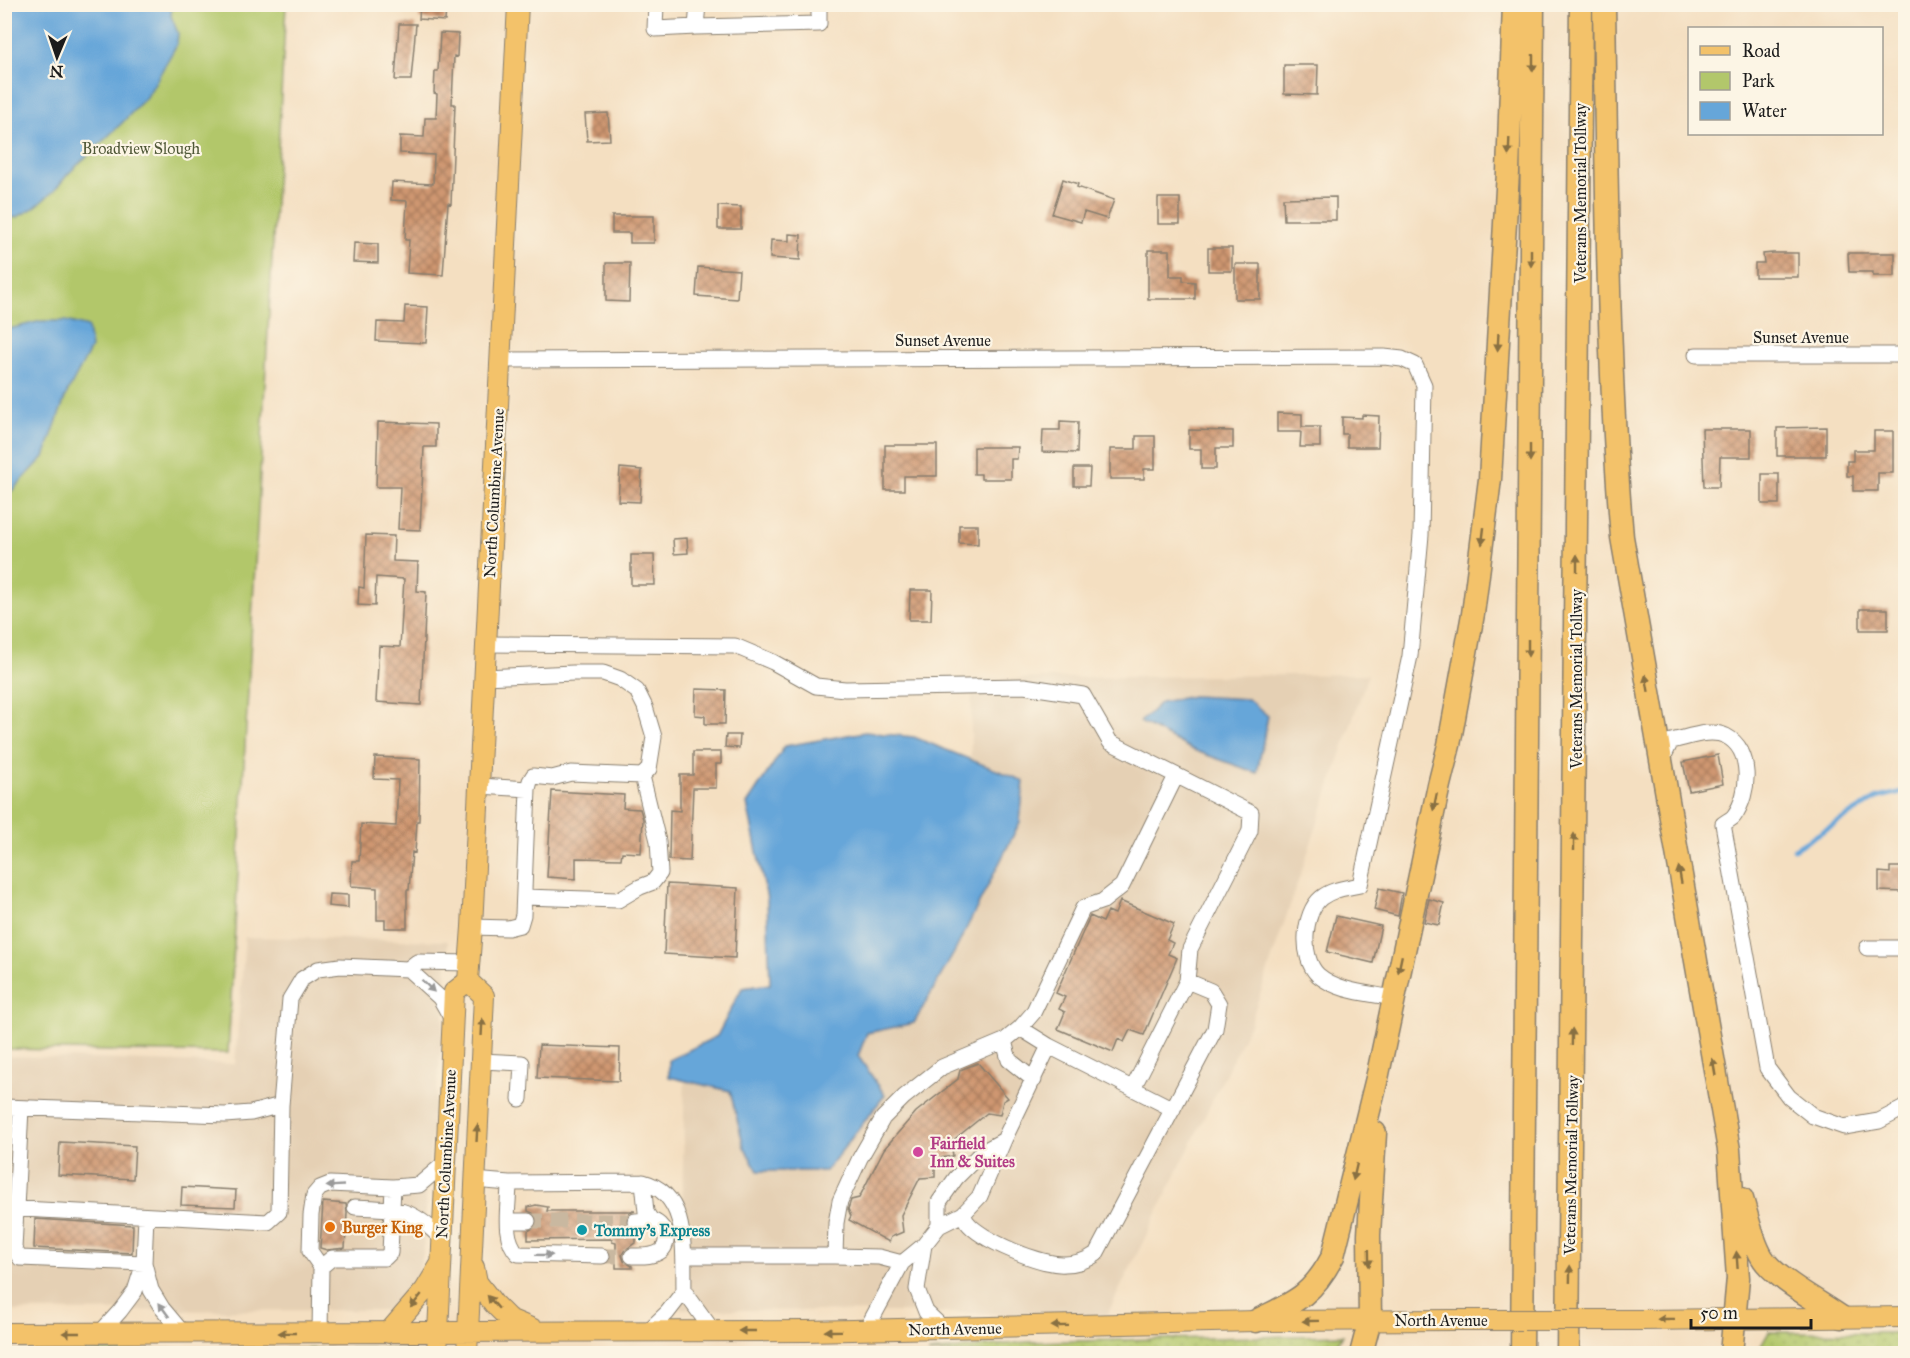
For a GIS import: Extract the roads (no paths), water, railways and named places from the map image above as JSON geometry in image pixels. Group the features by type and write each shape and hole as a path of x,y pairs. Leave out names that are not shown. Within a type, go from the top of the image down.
{"highway":[{"path":"1256,1321 1293,1304 1308,1293 1323,1276 1333,1256 1378,1074 1449,745 1473,614 1489,490 1508,172 1514,4"},
{"path":"1521,1353 1533,4"},
{"name":"Veterans Memorial Tollway","path":"1568,1353 1581,4"},
{"path":"1604,4 1610,352 1622,537 1729,1150 1750,1227 1763,1258 1776,1274 1841,1317"},
{"path":"1360,1353 1370,1320 1369,1235 1378,1074"},
{"path":"1729,1150 1738,1278 1731,1353"}],"main road":[{"name":"North Columbine Avenue","path":"437,1353 454,993 469,972 472,927 518,4"},
{"name":"North Columbine Avenue","path":"467,1353 483,996 469,972"},
{"path":"471,1248 477,1282 494,1304 509,1319 541,1333"},
{"path":"388,1333 425,1290 440,1265"},
{"name":"North Avenue","path":"4,1334 541,1333 944,1329 1256,1321 1905,1317"}],"street":[{"path":"656,4 655,29 819,24 819,4"},
{"path":"696,27 698,4"},
{"name":"Sunset Avenue","path":"1696,355 1905,355"},
{"name":"Sunset Avenue","path":"501,360 1384,357 1402,359 1415,364 1424,385 1420,535 1410,656 1360,885 1333,891 1319,898 1306,933 1305,948 1317,974 1332,983 1344,988 1393,998"},
{"path":"486,644 735,646 773,662 816,686 845,688 1024,686 1083,695 1110,742 1251,813 1250,831 1190,949 1187,981 1133,1088"},
{"path":"472,927 508,928 520,925 524,915 528,789 533,776 552,778 571,773 642,776 649,769 654,737 645,707 636,691 620,679 603,673 484,677"},
{"path":"1661,762 1671,741 1715,733 1726,736 1736,744 1742,754 1746,769 1742,799 1734,817 1723,824 1767,1068 1789,1097 1813,1116 1844,1127 1879,1121 1905,1107"},
{"path":"524,897 618,900 653,882 660,873 658,841 642,776"},
{"path":"835,1256 836,1223 840,1201 860,1158 883,1118 903,1097 942,1067 1004,1041 1033,1013 1083,908 1103,901 1122,886 1176,776"},
{"path":"479,786 528,789"},
{"path":"1867,948 1905,948"},
{"path":"408,969 417,962 469,972"},
{"path":"11,1209 268,1222 279,1212 281,1106 290,999 302,979 318,969 340,966 408,969 440,998 453,1021"},
{"path":"963,1214 966,1222 978,1232 1039,1261 1063,1265 1085,1261 1096,1254 1215,1029 1219,1004 1211,991 1187,981"},
{"path":"1020,1028 1049,1046 1173,1109"},
{"path":"1004,1041 1009,1060 1034,1080"},
{"path":"866,1330 902,1263 924,1245 939,1226 963,1214 980,1196 1049,1046"},
{"path":"481,1061 522,1063 520,1099"},
{"path":"4,1107 225,1115 251,1113 281,1106"},
{"path":"21,1108 11,1209 14,1249 20,1258 144,1263"},
{"path":"939,1226 939,1202 956,1178 982,1152 1004,1140"},
{"path":"320,1333 321,1267 310,1251 314,1195 320,1188 330,1184 393,1187 418,1185 446,1162"},
{"path":"474,1180 509,1183 643,1182 658,1186 671,1202 683,1231 684,1291 713,1331"},
{"path":"632,1256 650,1256 660,1252 665,1246 666,1234 657,1223 643,1221 646,1212 643,1182"},
{"path":"509,1183 508,1238 511,1247 518,1254 602,1256"},
{"path":"321,1267 332,1258 385,1258 390,1252 393,1187"},
{"path":"355,1207 408,1212 419,1218 442,1239"},
{"path":"100,1333 135,1291 144,1263 146,1216"},
{"path":"508,1221 528,1221"},
{"path":"924,1245 917,1289 926,1312 944,1329"},
{"path":"684,1256 879,1257 902,1263"},
{"path":"144,1263 151,1290 162,1308 183,1333"},
{"path":"648,1331 667,1313 684,1291"}],"water":[{"path":"5,4 172,5 171,16 178,33 177,44 148,95 122,123 34,208 17,217 5,219"},
{"path":"41,321 66,321 88,327 91,348 66,395 44,457 5,498 5,330"},
{"path":"1193,696 1248,699 1268,716 1257,773 1193,750 1140,722 1161,702"},
{"path":"865,732 914,737 1024,781 1020,822 955,951 914,1023 867,1033 858,1056 885,1095 826,1171 758,1171 744,1147 730,1091 669,1077 669,1060 717,1036 742,988 770,984 767,899 747,804 785,746"}],"waterway":[{"path":"1794,849 1877,798 1906,791"}],"tunnel":[{"path":"528,1221 635,1221"},
{"path":"602,1256 632,1256"}],"place":[{"name":"Fairfield Inn & Suites","path":"918,1152"},
{"name":"Burger King","path":"330,1227"},
{"name":"Tommy's Express","path":"582,1230"}],"park label":[{"name":"Broadview Slough","path":"141,148"}]}
